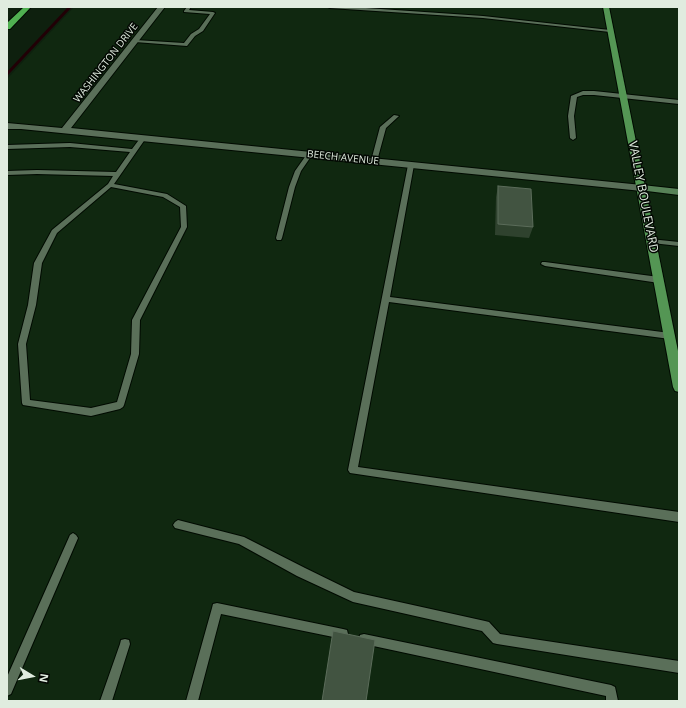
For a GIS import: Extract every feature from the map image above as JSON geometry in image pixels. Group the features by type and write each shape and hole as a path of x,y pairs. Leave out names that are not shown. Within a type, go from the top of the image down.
{"highway":[{"path":"7,28 28,7"}],"main road":[{"name":"VALLEY BOULEVARD","path":"606,7 670,336 676,356 679,387"},
{"name":"BEECH AVENUE","path":"642,188 679,192"}],"street":[{"name":"WASHINGTON DRIVE","path":"66,130 162,7"},
{"name":"BEECH AVENUE","path":"7,126 66,130 642,188"}],"lane":[{"path":"135,41 185,45 193,35 201,30 212,13 186,11 189,7"},
{"path":"330,7 483,17 610,31"},
{"path":"573,138 571,116 574,96 583,93 594,93 679,102"},
{"path":"374,161 383,127 396,116"},
{"path":"110,185 165,195 184,206 184,227 136,320 135,354 120,405 92,412 26,403 22,344 32,305 38,263 54,232 110,185 143,138"},
{"path":"7,147 70,145 134,151"},
{"path":"279,238 292,187 298,171 309,155"},
{"path":"411,165 353,470 679,517"},
{"path":"7,173 37,172 118,174"},
{"path":"652,241 679,244"},
{"path":"545,264 659,280"},
{"path":"386,299 670,336"},
{"path":"178,525 241,540 301,572 353,597 485,626 496,639 679,667"},
{"path":"7,690 73,538"},
{"path":"192,701 217,608 611,691 612,701"},
{"path":"106,701 125,644"}],"shaded area":[{"path":"74,7 679,7 679,701 7,701 7,79"}],"building":[{"path":"498,186 531,189 533,227 498,224"},
{"path":"333,631 375,640 366,701 322,701"}],"waterway":[{"path":"7,74 70,7"}]}
